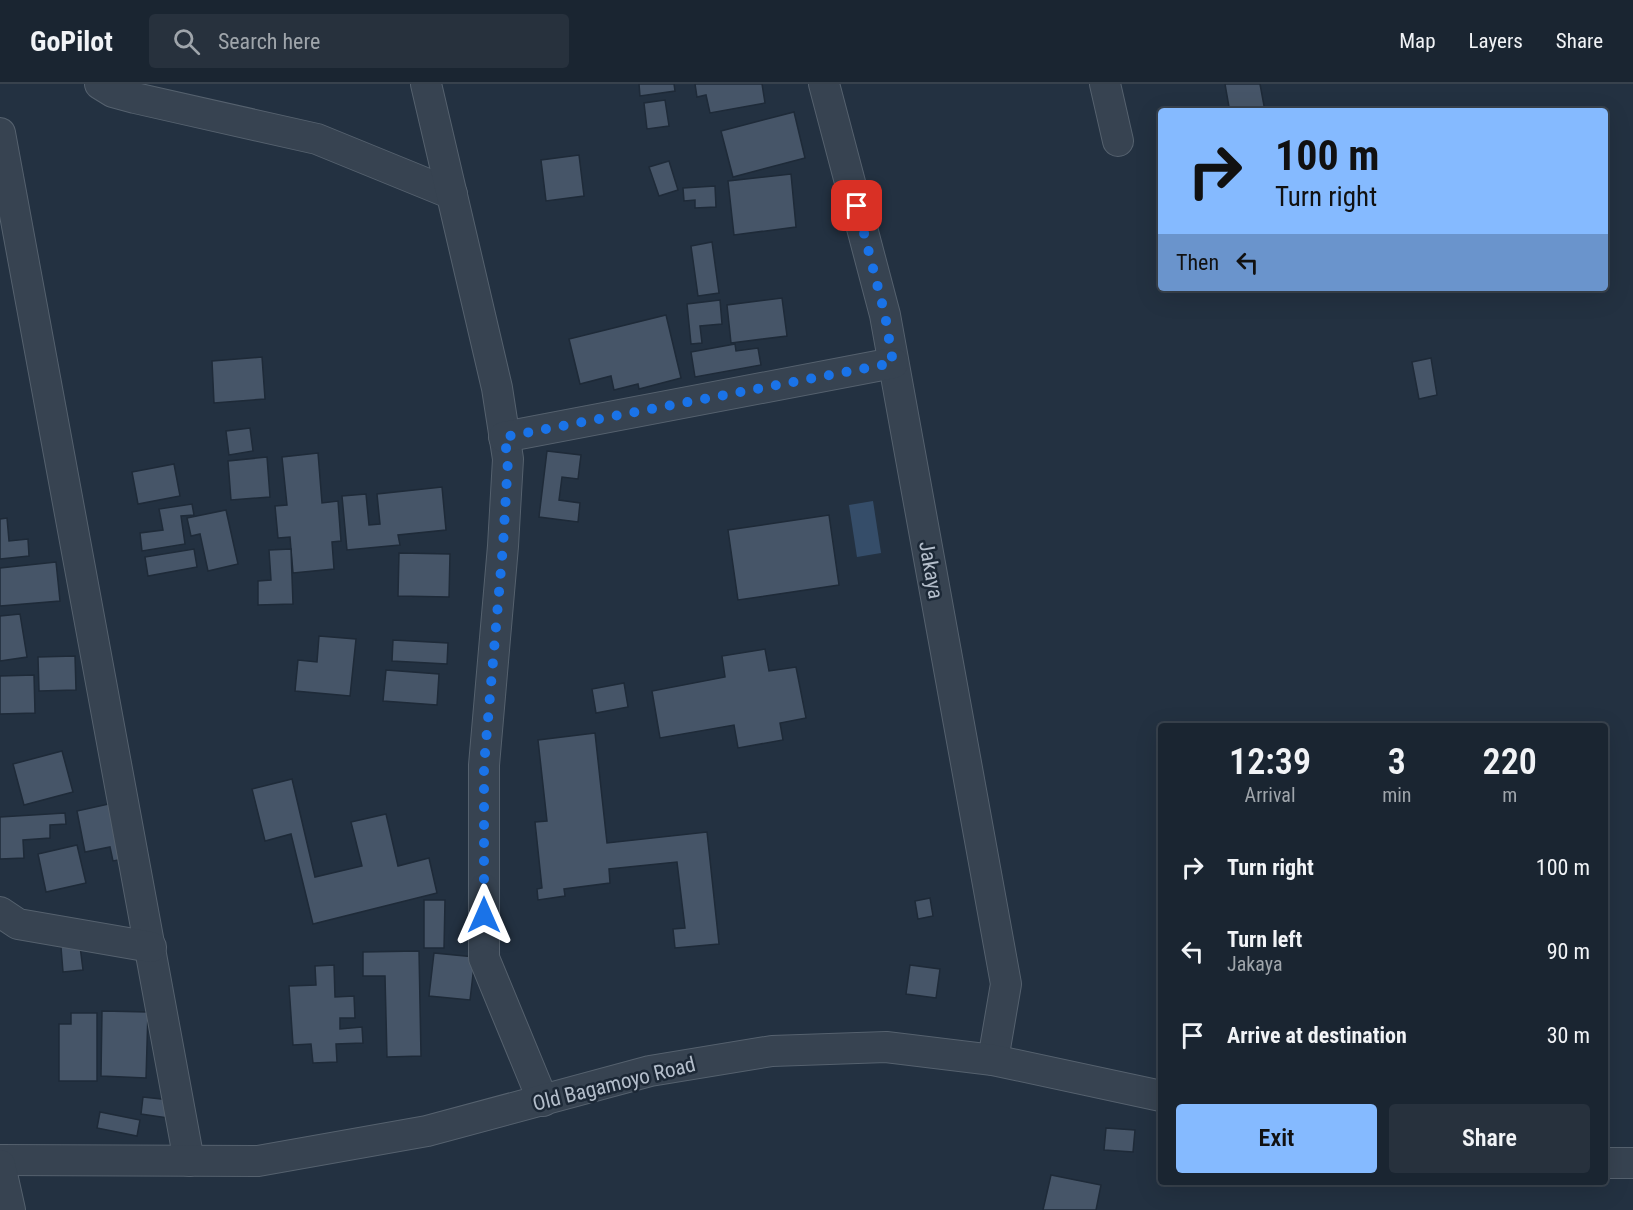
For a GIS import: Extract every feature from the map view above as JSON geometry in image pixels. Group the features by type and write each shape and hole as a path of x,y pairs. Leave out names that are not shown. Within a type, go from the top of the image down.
{"street":[{"path":"100,84 112,92 135,98 317,139 452,194"},
{"path":"426,84 497,388 508,459 503,546 484,765 484,958 543,1101"},
{"name":"Jakaya","path":"824,84 885,315 1006,984 993,1060"},
{"path":"1105,84 1118,141"},
{"path":"0,134 189,1161"},
{"path":"504,437 893,363"},
{"path":"0,912 18,924 151,947"},
{"name":"Old Bagamoyo Road","path":"0,1160 258,1161 427,1131 650,1071 772,1051 886,1047 993,1060 1158,1095"},
{"path":"1608,1163 1633,1163"},
{"path":"0,1165 9,1210"}],"water":[{"path":"873,501 881,553 857,557 849,505"}],"building":[{"path":"639,84 674,84 675,91 640,96"},
{"path":"695,84 762,84 765,103 710,113 706,95 697,97"},
{"path":"1225,84 1260,84 1264,108 1224,108 1229,107"},
{"path":"665,100 669,126 647,129 644,103"},
{"path":"794,112 805,158 733,177 721,131"},
{"path":"579,155 584,196 546,201 541,160"},
{"path":"669,161 678,190 659,196 649,167"},
{"path":"791,174 796,227 734,235 728,181"},
{"path":"715,186 716,207 695,208 695,200 684,201 683,188"},
{"path":"712,242 719,293 698,296 691,246"},
{"path":"782,298 787,336 731,343 727,305"},
{"path":"720,300 722,324 700,326 702,343 691,344 687,304"},
{"path":"666,315 681,378 639,389 638,384 614,390 611,376 580,384 569,339"},
{"path":"735,344 736,351 758,348 761,365 695,377 691,352"},
{"path":"262,357 265,399 214,403 212,361"},
{"path":"1431,358 1437,395 1419,399 1412,362"},
{"path":"250,428 253,451 229,455 226,431"},
{"path":"547,451 581,455 578,479 562,477 559,500 580,503 578,522 539,517"},
{"path":"318,453 322,503 338,501 341,541 332,542 334,569 293,573 290,537 278,538 275,506 287,505 282,457"},
{"path":"267,457 270,497 231,500 228,461"},
{"path":"174,464 180,496 138,504 132,472"},
{"path":"442,487 446,530 398,535 400,545 347,550 342,496 366,494 369,525 380,524 377,494"},
{"path":"192,504 194,515 181,516 185,544 142,551 140,533 163,530 159,509"},
{"path":"226,510 238,564 208,571 200,534 191,536 187,518"},
{"path":"829,515 839,585 738,600 728,530"},
{"path":"7,518 9,541 28,539 29,556 0,559 0,519"},
{"path":"194,549 197,567 148,576 145,557"},
{"path":"291,549 293,604 258,605 258,581 271,580 269,550"},
{"path":"399,553 450,554 449,597 398,596"},
{"path":"56,562 60,601 0,606 0,568"},
{"path":"20,614 27,657 0,661 0,616"},
{"path":"319,636 356,639 350,696 295,691 298,660 317,662"},
{"path":"393,640 448,643 447,664 392,661"},
{"path":"765,649 769,671 796,667 806,718 780,723 783,740 738,748 734,725 660,738 652,691 725,677 722,656"},
{"path":"75,656 76,690 39,691 38,657"},
{"path":"386,670 439,674 437,705 383,701"},
{"path":"34,675 35,713 0,714 0,676"},
{"path":"624,683 628,707 596,713 592,689"},
{"path":"595,733 607,843 707,832 719,944 675,948 673,929 685,928 677,862 609,869 610,883 564,889 565,896 538,900 537,889 542,888 535,822 547,821 538,740"},
{"path":"62,751 73,792 24,805 13,764"},
{"path":"292,779 315,877 362,866 351,822 386,814 398,866 429,858 437,893 313,924 291,834 265,841 252,789"},
{"path":"122,801 124,859 113,861 110,847 85,852 77,811"},
{"path":"65,813 66,824 50,825 50,838 23,840 24,858 0,859 0,817"},
{"path":"77,845 86,883 46,892 38,854"},
{"path":"930,898 933,916 918,919 915,901"},
{"path":"424,900 445,900 444,948 424,948"},
{"path":"80,946 83,970 63,972 61,947"},
{"path":"419,951 421,1056 387,1057 385,976 363,976 363,952"},
{"path":"434,953 475,957 470,1000 429,996"},
{"path":"334,965 335,997 354,996 355,1018 340,1018 340,1029 362,1027 363,1043 336,1044 337,1062 313,1063 311,1044 293,1045 289,986 316,985 315,966"},
{"path":"910,965 940,969 936,998 906,994"},
{"path":"102,1011 148,1012 146,1078 101,1076"},
{"path":"71,1013 97,1013 97,1081 59,1081 59,1024 71,1024"},
{"path":"143,1097 170,1100 168,1118 141,1114"},
{"path":"100,1112 140,1120 137,1136 97,1128"},
{"path":"1106,1128 1135,1130 1133,1152 1104,1150"},
{"path":"1051,1175 1101,1185 1096,1210 1043,1210"}],"route":[{"path":"484,915 484,765 503,546 508,459 504,437 893,363 885,315 857,206"}]}
